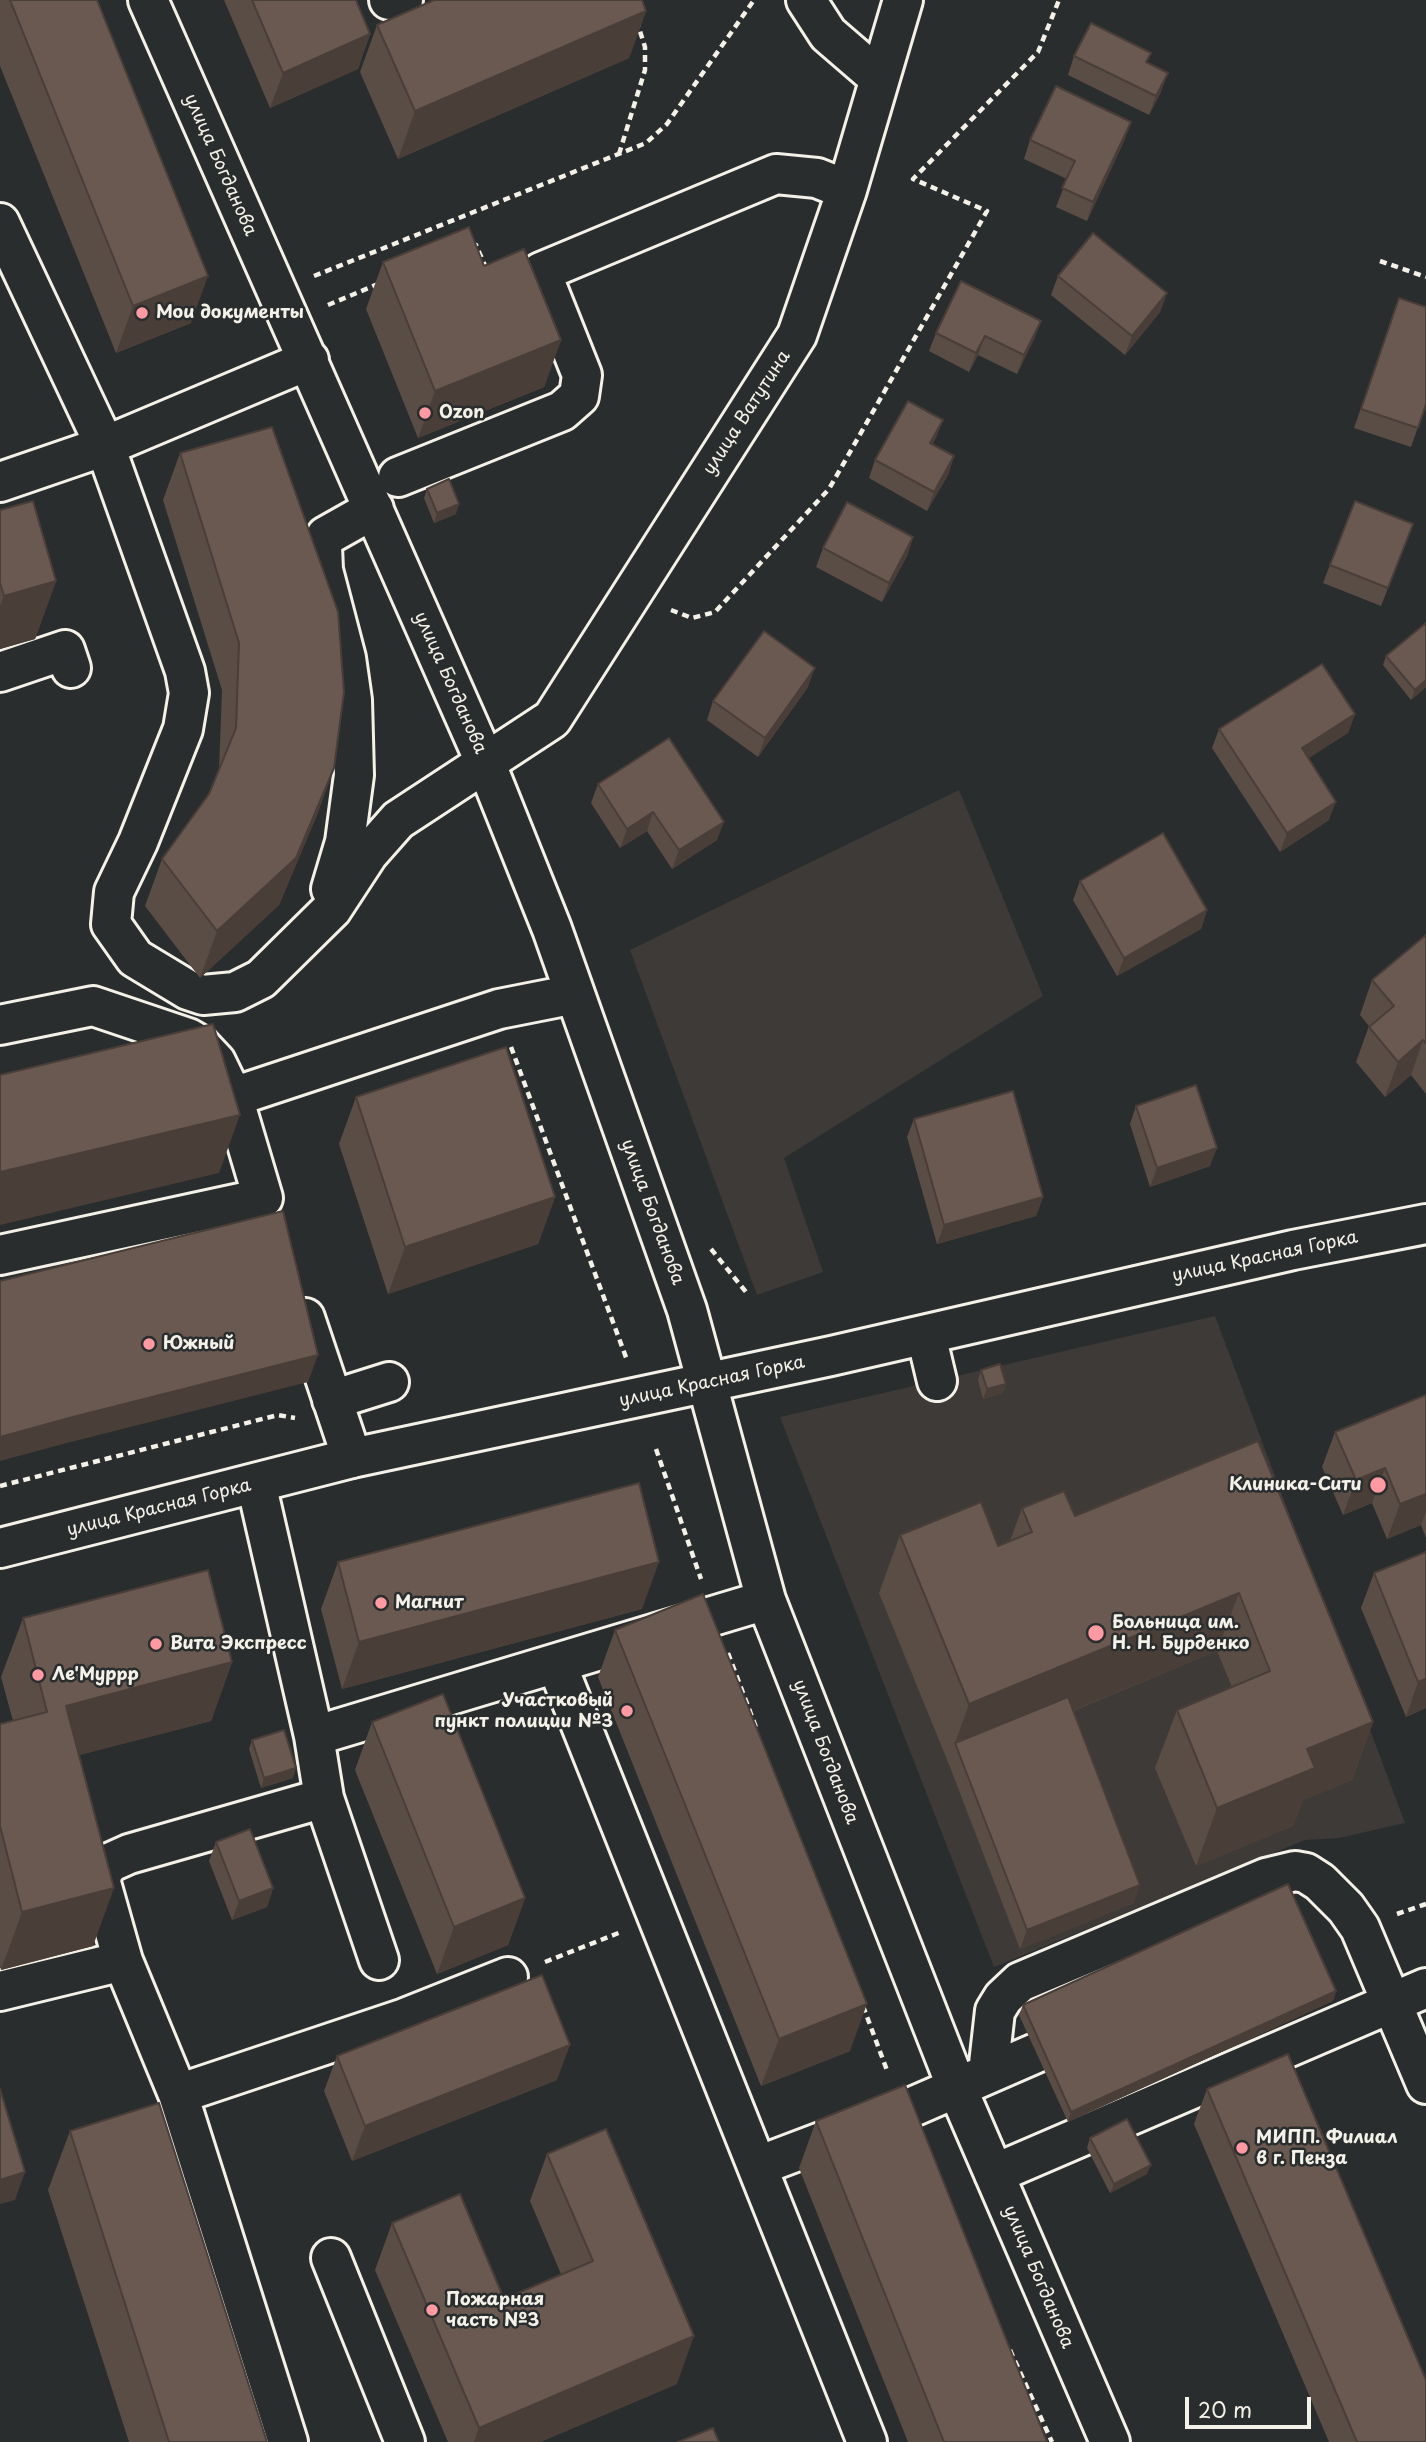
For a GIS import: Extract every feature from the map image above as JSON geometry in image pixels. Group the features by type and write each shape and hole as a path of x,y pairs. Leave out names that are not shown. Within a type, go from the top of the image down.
{"street":[{"name":"улица Богданова","path":"148,0 486,764 575,994 687,1310 766,1600 973,2080 994,2174 1110,2442"},
{"path":"389,0 403,0"},
{"path":"806,0 828,34 879,78"},
{"name":"улица Ватутина","path":"0,223 105,446 185,671 190,693 183,729 138,842 114,892 110,909 115,934 130,953 148,967 188,990 214,996 236,992 261,979 317,926 391,826 552,719 797,335 847,190 902,0"},
{"path":"398,477 562,411 579,396 582,374 541,272 776,174 817,178 847,190"},
{"path":"0,482 105,446 309,360"},
{"path":"317,926 345,842 354,775 351,680 323,570 322,546 326,536 374,509"},
{"path":"0,672 65,650 71,668"},
{"path":"233,1097 499,1009 575,994"},
{"path":"0,1025 93,1006 188,1038 200,1045 216,1062 233,1097 263,1198 0,1255"},
{"name":"улица Красная Горка","path":"0,1548 352,1458 926,1335 1280,1253 1426,1224"},
{"path":"305,1318 352,1458"},
{"path":"926,1335 937,1381"},
{"path":"332,1400 389,1382"},
{"path":"256,1483 314,1736 324,1798 379,1960"},
{"path":"314,1736 766,1600"},
{"path":"557,1665 867,2442"},
{"path":"288,2442 178,2094 123,1961 100,1883 102,1873 109,1863 129,1854 324,1798"},
{"path":"973,2080 995,2011 1003,1998 1020,1982 1281,1872 1306,1873 1346,1908 1360,1928 1426,2084"},
{"path":"0,1991 123,1961"},
{"path":"178,2094 405,2018 508,1976"},
{"path":"994,2174 1426,1988"},
{"path":"758,2166 902,2111 1036,2053"},
{"path":"331,2258 405,2442"}],"path":[{"path":"308,279 646,143 662,130 754,0"},
{"path":"635,586 680,616 692,618 715,612 829,489 987,211 913,179 1038,52 1059,0"},
{"path":"619,155 645,69 645,47 637,22"},
{"path":"464,250 476,245 491,278"},
{"path":"1380,261 1426,277"},
{"path":"321,308 387,281"},
{"path":"521,1077 629,1366"},
{"path":"0,1486 278,1415"},
{"path":"656,1449 714,1617 759,1734"},
{"path":"858,1994 902,2111"},
{"path":"1006,2340 1052,2442"}],"shaded area":[{"path":"959,790 1043,996 784,1158 823,1272 757,1295 630,950"},
{"path":"1215,1316 1405,1823 1339,1838 1305,1840 994,1967 780,1417"}],"building":[{"path":"10,0 97,0 208,276 133,306"},
{"path":"252,0 356,0 370,34 283,73"},
{"path":"434,0 642,0 646,11 415,111 377,25"},
{"path":"1091,23 1151,53 1146,62 1168,73 1156,96 1074,56"},
{"path":"1056,86 1131,122 1093,202 1062,188 1075,161 1030,140"},
{"path":"469,227 484,266 524,249 561,340 435,391 383,262"},
{"path":"1093,233 1167,293 1132,336 1058,276"},
{"path":"961,281 1041,321 1024,355 985,336 976,353 936,333"},
{"path":"1399,298 1426,307 1426,404 1418,428 1361,409"},
{"path":"908,401 943,420 930,443 954,456 934,492 875,460"},
{"path":"272,427 338,612 344,692 334,768 296,858 217,931 162,859 209,794 236,728 239,643 180,453"},
{"path":"449,479 459,504 437,513 427,489"},
{"path":"33,501 56,581 4,596 0,583 0,510"},
{"path":"1355,501 1413,524 1388,588 1330,565"},
{"path":"847,502 913,537 889,583 823,548"},
{"path":"1426,623 1426,680 1415,690 1386,656"},
{"path":"764,631 815,668 765,738 713,701"},
{"path":"1322,664 1355,714 1302,748 1336,802 1287,833 1219,729"},
{"path":"669,738 724,822 679,850 653,812 627,829 598,784"},
{"path":"1163,833 1207,910 1124,958 1080,881"},
{"path":"1426,935 1426,1043 1423,1040 1398,1062 1369,1027 1394,1006 1372,980"},
{"path":"213,1024 240,1115 0,1172 0,1075"},
{"path":"506,1047 555,1197 405,1247 356,1097"},
{"path":"1196,1085 1217,1148 1157,1168 1136,1106"},
{"path":"1013,1091 1043,1197 944,1225 914,1119"},
{"name":"Южный","path":"283,1211 318,1355 0,1437 0,1281"},
{"path":"1000,1364 1006,1384 987,1389 981,1370"},
{"path":"1426,1395 1426,1494 1400,1504 1385,1468 1356,1480 1335,1432"},
{"path":"1258,1441 1373,1722 1307,1749 1315,1768 1217,1808 1177,1710 1270,1671 1239,1593 969,1704 900,1535 981,1502 998,1546 1032,1532 1022,1508 1064,1491 1075,1516"},
{"path":"639,1483 659,1562 359,1642 338,1562"},
{"path":"1426,1552 1426,1679 1418,1682 1374,1573"},
{"path":"208,1570 232,1662 66,1706 114,1888 22,1912 0,1826 0,1724 47,1712 23,1618"},
{"path":"703,1594 867,2004 779,2039 615,1630"},
{"path":"443,1694 525,1898 454,1927 372,1722"},
{"path":"1068,1697 1140,1885 1027,1930 955,1743"},
{"path":"284,1730 296,1768 264,1778 252,1740"},
{"path":"250,1829 273,1888 239,1901 216,1842"},
{"path":"1288,1884 1336,1991 1071,2112 1023,2005"},
{"path":"542,1975 570,2045 365,2126 337,2056"},
{"path":"1288,2054 1426,2380 1426,2442 1357,2442 1207,2089"},
{"path":"905,2085 1047,2442 944,2442 816,2121"},
{"path":"0,2089 25,2172 0,2180"},
{"path":"159,2103 267,2442 169,2442 70,2131"},
{"path":"1127,2119 1151,2165 1114,2184 1090,2138"},
{"path":"606,2129 694,2336 479,2428 392,2223 460,2194 504,2299 593,2261 547,2154"},
{"path":"713,2428 719,2442 678,2442"}],"place":[{"name":"Мои документы","path":"142,313"},
{"name":"Ozon","path":"425,413"},
{"name":"Южный","path":"149,1344"},
{"name":"Клиника-Сити","path":"1378,1485"},
{"name":"Магнит","path":"381,1603"},
{"name":"Больница им. Н. Н. Бурденко","path":"1096,1633"},
{"name":"Вита Экспресс","path":"156,1644"},
{"name":"Ле'Муррр","path":"38,1675"},
{"name":"Участковый пункт полиции №3","path":"627,1711"},
{"name":"МИПП. Филиал в г. Пенза","path":"1242,2148"},
{"name":"Пожарная часть №3","path":"432,2310"}]}
